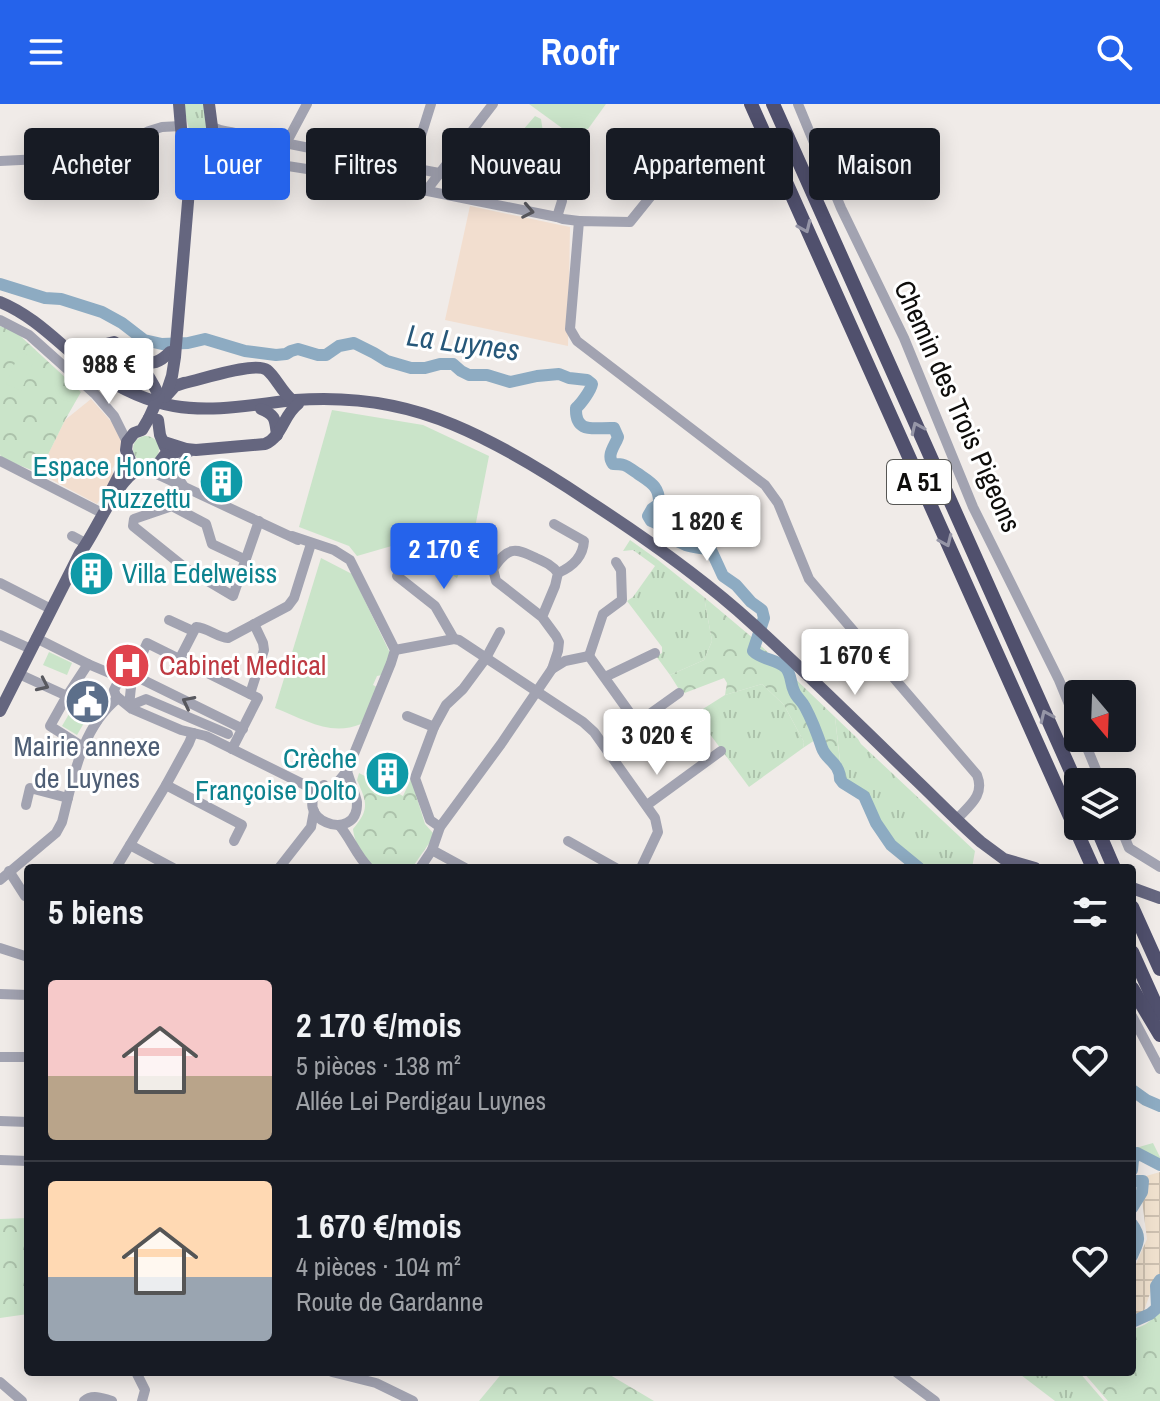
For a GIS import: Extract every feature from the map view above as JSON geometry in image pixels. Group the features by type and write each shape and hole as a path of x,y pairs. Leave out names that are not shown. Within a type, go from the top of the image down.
{"highway":[{"name":"A 51","path":"751,104 1091,864"},
{"name":"A 51","path":"773,104 1070,768"},
{"path":"1102,840 1113,864"},
{"path":"1136,916 1160,969"},
{"path":"1136,961 1160,1014"},
{"path":"1136,995 1160,1035"}],"main road":[{"path":"209,104 212,127"},
{"path":"175,330 185,186 180,114"},
{"path":"144,468 131,463 126,450 127,442 147,425 172,376 188,200"},
{"path":"0,305 38,323 96,372 120,387 174,406 261,407 274,418 277,435"},
{"path":"0,305 35,326 93,375 144,402 173,410 224,413 295,402 356,403 427,419 522,462 589,501 675,560 752,623 981,842 1019,864"},
{"path":"72,352 87,351 114,342 138,362 162,396"},
{"path":"96,372 94,356 102,344"},
{"path":"138,362 152,364 173,353"},
{"path":"173,353 180,369 197,380"},
{"path":"162,396 175,386 251,367 263,367 284,394 295,402"},
{"path":"261,407 271,391 273,377"},
{"path":"0,711 81,544 131,474 153,467 163,458 191,449 273,441 295,402"},
{"path":"147,425 162,438 191,449"},
{"path":"162,438 163,458"},
{"path":"102,513 128,458"},
{"path":"1136,889 1160,898"}],"street":[{"path":"290,136 307,104"},
{"path":"423,128 431,104"},
{"path":"493,104 426,191 579,221 630,222 648,200"},
{"name":"Chemin des Trois Pigeons","path":"798,104 841,208 904,338 973,507 1064,692"},
{"path":"0,161 113,154 180,114"},
{"path":"212,127 216,128"},
{"path":"426,170 552,190 561,196 562,201 557,217"},
{"path":"579,221 570,329 577,341 765,485 778,503 809,579 977,775 980,785 978,796 957,819"},
{"path":"0,320 29,335 124,424 147,425"},
{"path":"114,416 127,442"},
{"path":"184,487 178,479 176,466 191,449"},
{"path":"163,458 165,470 173,482"},
{"path":"0,461 102,513"},
{"path":"144,468 333,556 355,571"},
{"path":"246,560 212,544 206,524 172,506 134,519 133,526 184,567 233,596 246,560 259,521"},
{"path":"554,524 584,541 572,567 558,573"},
{"path":"292,536 321,545 350,560 395,650 347,771 338,782 307,786"},
{"path":"179,660 196,627 228,638 288,606 294,598 310,547"},
{"path":"423,864 432,850 440,827 537,693 552,669 558,651 559,642 542,617 496,581 493,569 506,554 520,550 553,566 558,573 542,617"},
{"path":"589,656 603,614 622,600 621,570 616,562"},
{"path":"397,576 435,606 454,639"},
{"path":"0,583 51,609"},
{"path":"169,620 193,631"},
{"path":"250,694 264,650 254,624"},
{"path":"440,827 430,820 415,778 434,727 446,705 463,689 486,658 500,632"},
{"path":"0,635 35,640 119,677 125,690 161,722 206,736 307,786 315,795"},
{"path":"395,650 454,639 466,643 583,722 594,732 655,818 658,832 643,864"},
{"path":"0,880 56,833 62,822 83,747 97,721 125,690 147,643 258,698 232,749"},
{"path":"605,677 655,653"},
{"path":"552,669 565,661 589,656"},
{"path":"589,656 637,723 679,693"},
{"path":"83,747 50,726 85,663"},
{"path":"19,674 65,698 97,721"},
{"path":"125,690 243,729"},
{"path":"125,690 228,734"},
{"path":"125,690 146,699"},
{"path":"407,716 434,727"},
{"path":"118,864 193,733"},
{"path":"647,805 721,751"},
{"path":"311,827 344,822 353,816 357,803 347,771"},
{"path":"338,782 352,789"},
{"path":"166,785 242,825 234,841"},
{"path":"282,864 311,827 315,795 324,785"},
{"path":"26,805 30,788 68,798"},
{"path":"314,809 325,823"},
{"path":"344,822 355,851 366,864"},
{"path":"1126,840 1129,848 1160,867"},
{"path":"568,841 609,864"},
{"path":"130,845 166,864"},
{"path":"432,850 458,864"},
{"path":"995,852 996,864"},
{"path":"9,871 24,894"},
{"path":"0,948 24,956"},
{"path":"0,994 24,995"},
{"path":"1136,1024 1160,1069"},
{"path":"0,1057 24,1057"},
{"path":"0,1121 24,1122"},
{"path":"0,1160 24,1161"},
{"path":"138,1376 145,1390 142,1401"},
{"path":"348,1376 376,1383 413,1401"},
{"path":"901,1376 935,1401"},
{"path":"0,1382 22,1401"},
{"path":"84,1401 98,1397 112,1401"}],"shaded area":[{"path":"470,206 570,227 568,346 445,320"},
{"path":"91,399 117,428 121,440 119,458 112,469 114,478 97,504 39,473 65,420"},
{"path":"1160,1172 1160,1274 1156,1276 1144,1311 1136,1315 1136,1264 1147,1239 1139,1178"}],"green space":[{"path":"183,104 204,104 207,128 189,128"},
{"path":"529,104 606,104 589,128 562,128"},
{"path":"535,116 541,119 542,128 525,128"},
{"path":"0,326 16,332 81,392 39,473 1,458"},
{"path":"20,351 35,358 21,391 6,384"},
{"path":"332,410 423,425 489,456 471,548 457,578 402,543 357,556 349,546 299,527"},
{"path":"146,436 155,440 159,449 155,458 146,462 137,458 133,449 137,440"},
{"path":"630,540 704,597 712,641 704,660 670,675 656,656 662,653 662,647 627,601 655,566 633,550 623,551"},
{"path":"321,558 352,574 390,653 382,675 377,676 373,685 377,687 361,724 339,729 317,725 275,708"},
{"path":"704,597 754,639 835,717 839,775 834,763 823,755 818,738 803,748 804,742 784,705 762,684 725,695 727,683 724,678 682,694 670,675 704,660 712,641"},
{"path":"49,652 72,663 67,675 43,665"},
{"path":"762,684 784,705 804,742 803,748 749,787 695,714 725,695"},
{"path":"69,714 84,723 77,735 62,726"},
{"path":"835,717 975,851 973,864 917,864 893,845 864,795 842,778"},
{"path":"359,773 403,796 411,779 425,824 433,833 415,864 370,864 360,852 353,829 365,806 357,780"},
{"path":"1153,1143 1160,1163 1136,1153 1136,1148"},
{"path":"24,1218 24,1315 0,1318 0,1219"},
{"path":"1160,1307 1160,1401 1108,1401 1086,1376 1136,1376 1136,1328 1155,1316"},
{"path":"500,1376 612,1376 654,1401 479,1401"},
{"path":"1022,1376 1082,1376 1104,1401 1055,1401"}],"waterway":[{"name":"La Luynes","path":"0,284 102,312 144,340 162,344 205,339 245,351 276,355 298,349 326,355 339,346 354,343 387,361 411,368 453,364 469,375 487,375 510,382 559,374 587,380 592,384 576,408 579,422 588,428 614,428 618,437 611,454 613,464 628,467 650,482 658,493 659,504 648,516 651,521 682,544 711,550 723,576 762,610 764,618 753,651 786,668 795,693 808,712 824,752 838,769 840,779 864,796 876,823 891,845 914,864"},
{"name":"La Luynes","path":"1136,1093 1160,1106"},
{"name":"La Luynes","path":"1136,1155 1160,1165"},
{"name":"La Luynes","path":"1136,1181 1143,1181 1142,1192 1136,1202"},
{"name":"La Luynes","path":"1136,1231 1136,1245"},
{"name":"La Luynes","path":"1136,1320 1157,1308 1156,1286 1160,1280"}],"place":[{"name":"Espace Honoré Ruzzettu","path":"222,482"},
{"name":"Villa Edelweiss","path":"91,573"},
{"name":"Cabinet Medical","path":"128,665"},
{"name":"Mairie annexe de Luynes","path":"87,701"},
{"name":"Crèche Françoise Dolto","path":"388,774"}]}
